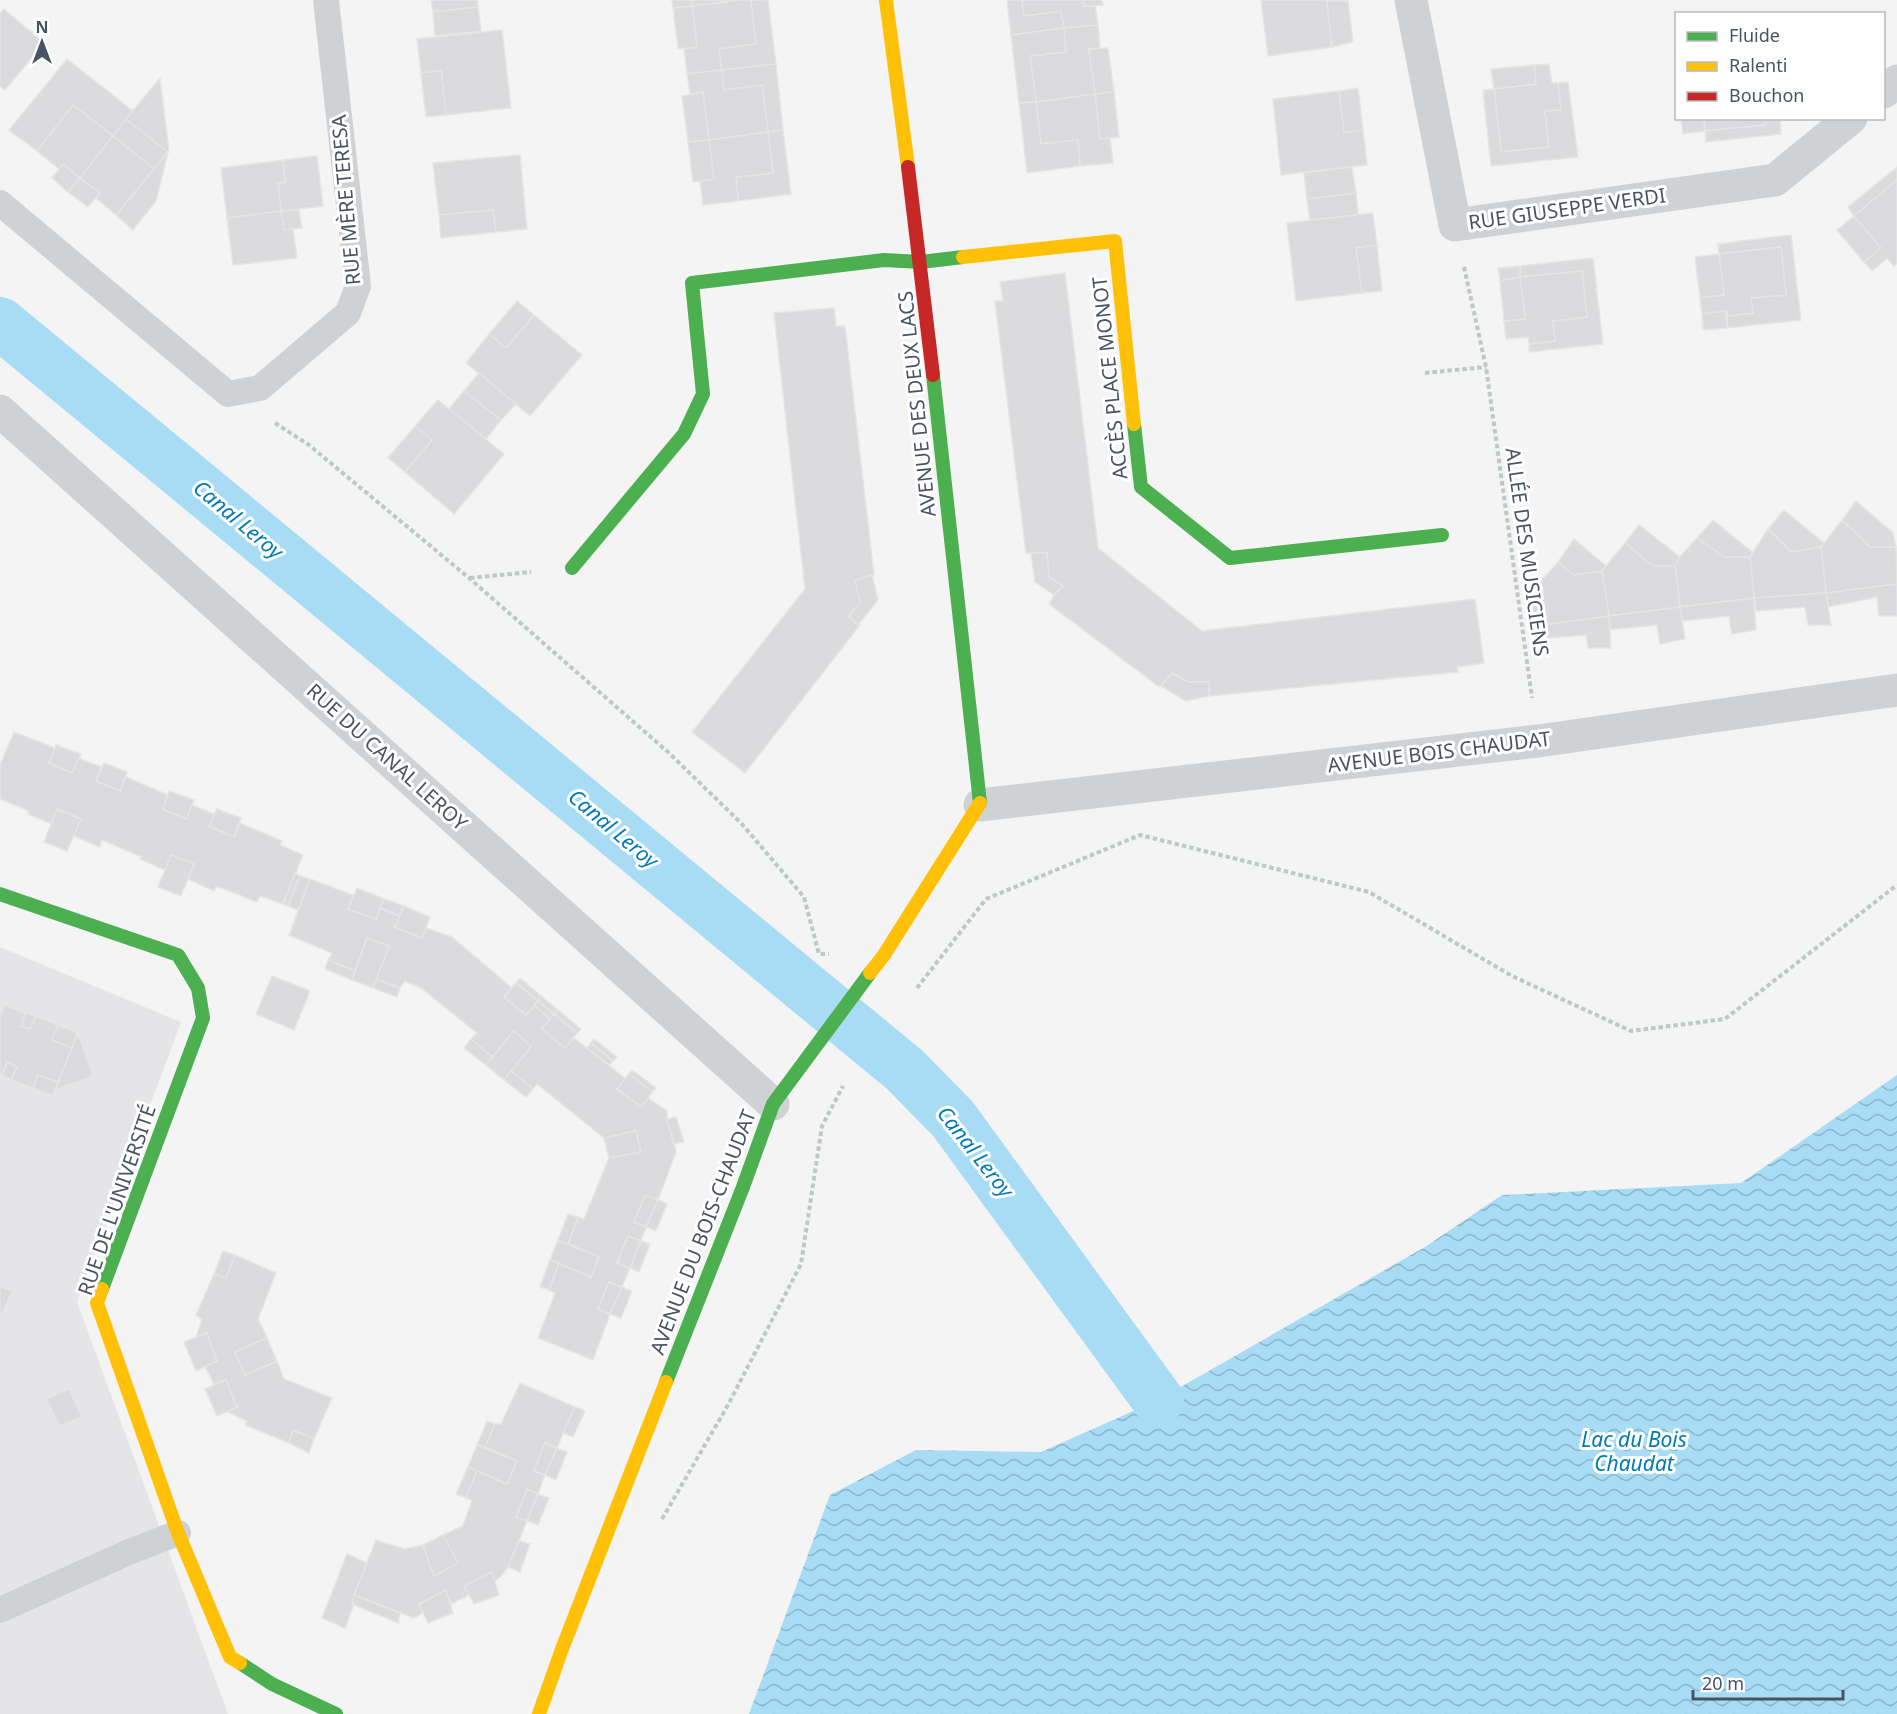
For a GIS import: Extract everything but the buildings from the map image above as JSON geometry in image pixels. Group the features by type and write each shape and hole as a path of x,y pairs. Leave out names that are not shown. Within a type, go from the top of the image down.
{"street":[{"name":"AVENUE DES DEUX LACS","path":"886,0 921,262 980,805"},
{"name":"RUE GIUSEPPE VERDI","path":"1411,0 1455,225 1775,180 1849,120"},
{"path":"1885,91 1897,81"},
{"name":"ACCÈS PLACE MONOT","path":"921,262 1115,241 1141,487 1230,558 1443,535"},
{"path":"572,568 684,434 703,394 692,283 884,260 921,262"},
{"name":"RUE DU CANAL LEROY","path":"0,411 773,1104"},
{"name":"AVENUE BOIS CHAUDAT","path":"980,805 1538,741 1897,690"},
{"name":"AVENUE DU BOIS-CHAUDAT","path":"540,1714 562,1649 773,1104 884,955 980,805"},
{"name":"RUE DE L'UNIVERSITÉ","path":"0,894 178,955 198,988 203,1018 97,1303 178,1533 230,1657 272,1684 336,1714"}],"lane":[{"name":"RUE MÈRE TERESA","path":"228,394 260,388 348,313 358,286 326,0"},
{"path":"0,203 228,394"},
{"path":"0,1610 129,1551 178,1533"}],"path":[{"name":"ALLÉE DES MUSICIENS","path":"1455,225 1486,367 1538,741"},
{"path":"1425,373 1486,367"},
{"path":"228,394 309,445 469,578 669,753 741,823 804,897 819,954 884,955"},
{"path":"469,578 572,568"},
{"path":"921,983 986,899 1140,835 1369,892 1512,976 1630,1031 1725,1019 1897,885"},
{"path":"657,1527 728,1405 801,1264 822,1126"}],"shaded area":[{"path":"0,947 181,1022 77,1302 228,1714 0,1714"}],"water":[{"name":"Lac du Bois Chaudat","path":"1897,1075 1897,1714 749,1714 830,1495 916,1450 1041,1452 1158,1400 1425,1247 1502,1195 1741,1183"}],"waterway":[{"name":"Canal Leroy","path":"0,323 905,1070 953,1119 1158,1400"}],"traffic: fast":[{"path":"572,568 684,434 703,394 692,283 884,260 921,262 963,257"},
{"path":"933,375 980,803"},
{"path":"1134,424 1141,487 1230,558 1442,535"},
{"path":"0,894 178,955 198,988 203,1018 102,1289"},
{"path":"666,1382 743,1187 773,1104 870,973"},
{"path":"240,1663 272,1684 336,1714"}],"traffic: slow":[{"path":"886,0 908,167"},
{"path":"963,257 1115,241 1134,424"},
{"path":"870,973 884,955 980,803"},
{"path":"102,1289 97,1303 178,1533 230,1657 240,1663"},
{"path":"539,1714 666,1382"}],"traffic: jam":[{"path":"908,167 933,375"}]}
